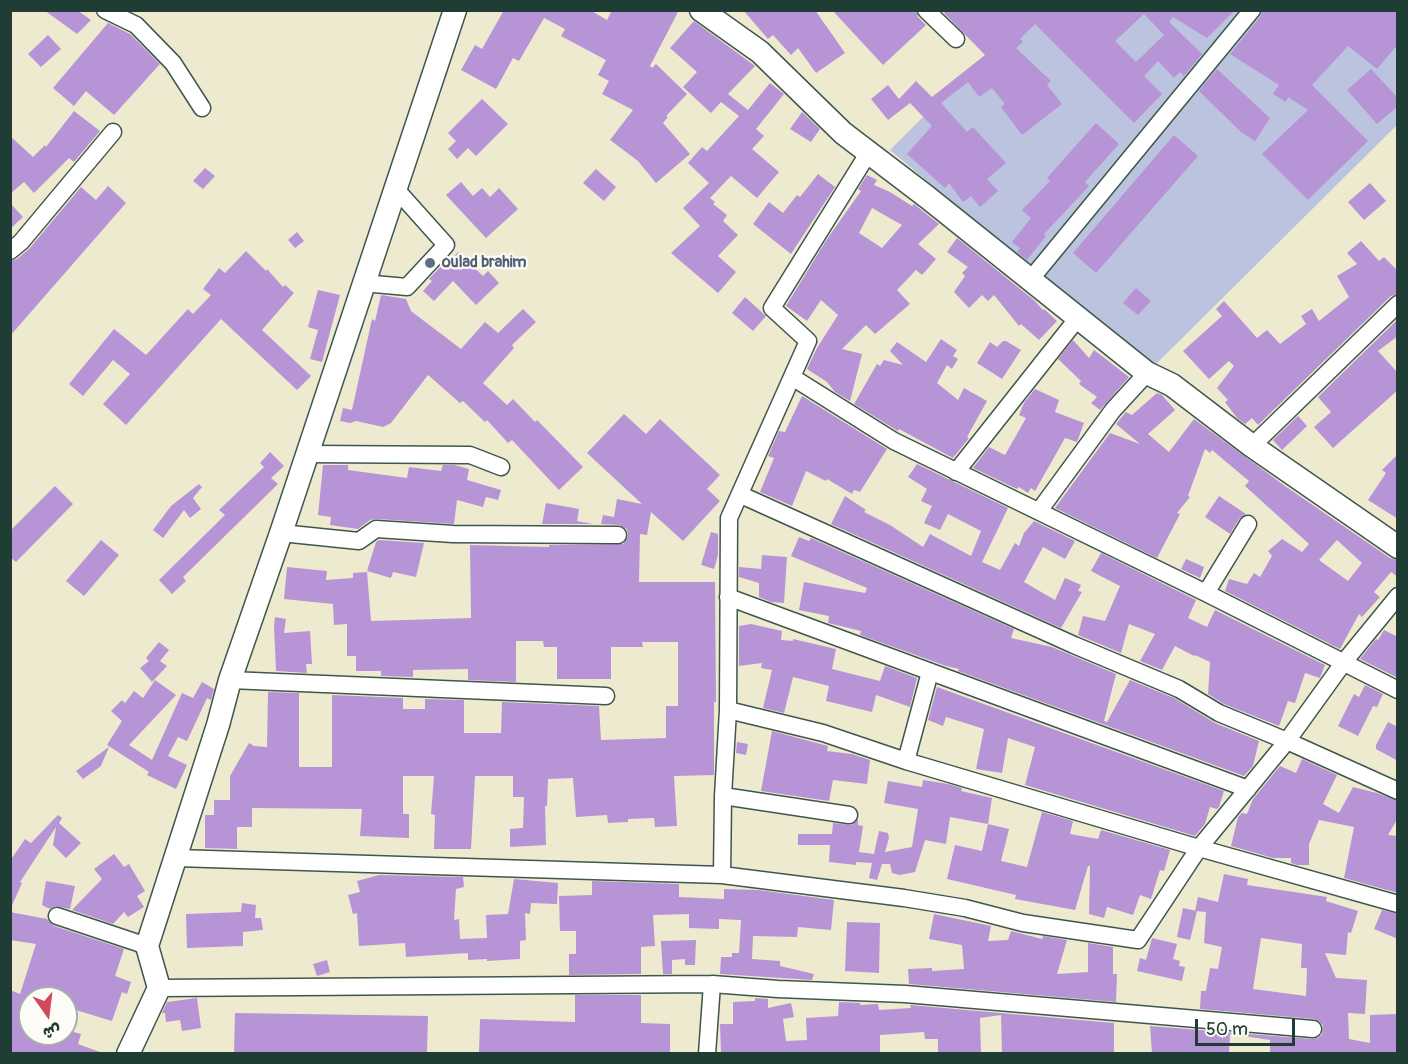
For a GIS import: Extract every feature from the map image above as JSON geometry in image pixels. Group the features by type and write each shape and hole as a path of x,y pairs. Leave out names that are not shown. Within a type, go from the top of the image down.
{"main road":[{"path":"128,1053 159,988 147,946 230,681 455,10"},
{"path":"701,10 760,52 843,133 1147,373 1172,385 1252,446 1398,547"}],"street":[{"path":"105,10 136,25 173,63 202,108"},
{"path":"926,10 956,39"},
{"path":"1030,280 1252,10"},
{"path":"14,242 113,132"},
{"path":"722,875 723,796 728,710 729,518 808,341 772,308 869,152"},
{"path":"363,283 407,287 446,245 395,188"},
{"path":"1252,446 1398,304"},
{"path":"956,472 1077,319"},
{"path":"1039,511 1113,410 1147,373"},
{"path":"792,377 894,441 1206,593 1398,690"},
{"path":"307,454 470,455 501,467"},
{"path":"741,495 1074,645 1179,689 1219,713 1398,791"},
{"path":"1206,593 1248,524"},
{"path":"281,532 359,541 376,529 453,534 618,535"},
{"path":"176,858 722,875 904,898 965,908 1023,923 1138,940 1199,848 1287,741 1344,662 1398,596"},
{"path":"728,597 1248,789"},
{"path":"906,760 930,672"},
{"path":"230,681 606,696"},
{"path":"728,710 823,733 1199,848 1398,904"},
{"path":"723,796 849,815"},
{"path":"57,916 147,946"},
{"path":"707,1053 712,984"},
{"path":"159,988 712,984 905,994 1313,1029"}],"shaded area":[{"path":"1029,11 1397,11 1397,125 1151,369 890,150"}],"building":[{"path":"44,10 77,10 91,20 77,34"},
{"path":"504,10 590,10 607,20 612,10 679,10 650,66 652,68 656,64 687,94 666,116 668,117 663,123 690,154 656,183 638,161 610,140 633,110 602,94 609,81 598,75 606,60 561,36 565,29 544,18 519,61 513,58 496,89 461,70 475,45 482,49"},
{"path":"743,10 815,10 845,53 816,73 798,48 791,55 773,35 768,39"},
{"path":"832,10 916,10 918,17 926,25 883,65"},
{"path":"947,10 1235,10 1207,38 1173,17 1169,22 1202,54 1184,76 1180,72 1174,78 1158,61 1144,76 1162,94 1134,123 1035,24 1020,39 1023,42 1016,48 1051,81 1047,85 1062,104 1022,135 1001,107 1005,104 992,88 979,97 968,82 941,103 967,132 973,127 1006,163 987,179 998,191 980,207 971,196 963,202 949,183 945,188 907,154 932,126 910,103 888,120 871,99 888,85 899,99 916,81 932,97 985,55 944,13","holes":["1144,14 1164,35 1136,62 1115,41"]},
{"path":"1262,10 1398,10 1398,44 1377,69 1348,46 1312,85 1368,141 1308,200 1262,154 1308,110 1288,97 1286,102 1273,94 1279,85 1230,54 1260,17"},
{"path":"694,21 755,66 728,94 748,110 770,83 784,94 756,129 764,136 752,149 779,172 757,198 731,176 710,198 715,202 713,204 727,215 723,221 738,235 718,256 736,272 718,293 671,253 700,226 683,208 709,183 688,163 702,147 707,151 739,116 721,102 711,113 683,87 697,72 670,48"},
{"path":"108,23 130,34 160,64 114,115 86,91 74,106 53,88"},
{"path":"48,35 61,49 41,67 28,54"},
{"path":"1217,69 1270,118 1255,141 1241,132 1199,91"},
{"path":"1371,69 1398,98 1398,106 1377,124 1347,90"},
{"path":"482,99 508,124 476,156 468,148 457,159 448,149 456,141 448,133"},
{"path":"74,111 100,131 74,162 69,158 34,193 24,182 10,194 10,136 33,157 45,145 46,147"},
{"path":"802,112 820,129 811,142 790,129"},
{"path":"1096,123 1119,144 1085,182 1089,186 1044,234 1046,236 1027,260 1017,252 1020,248 1012,242 1031,218 1022,210 1050,181 1047,178"},
{"path":"1174,135 1198,156 1096,273 1073,253"},
{"path":"205,168 215,176 203,189 193,181"},
{"path":"596,169 616,187 604,201 583,183"},
{"path":"818,174 835,187 791,254 753,224 769,202 783,213 797,195 800,197"},
{"path":"867,175 877,180 874,185 912,206 914,204 939,224 918,244 936,259 922,275 916,270 897,290 910,304 875,334 866,325 842,349 862,354 850,401 807,369 838,315 821,300 807,321 786,306 827,239 861,191 858,189","holes":["872,208 902,225 882,248 859,233"]},
{"path":"461,182 473,196 482,188 490,197 499,188 518,209 486,238 446,195"},
{"path":"1370,183 1386,201 1364,220 1348,202"},
{"path":"108,186 126,203 10,336 10,261 17,259 29,249 81,187 96,200"},
{"path":"10,203 23,217 10,229"},
{"path":"297,232 304,241 295,248 288,240"},
{"path":"957,238 1057,321 1039,340 1021,324 1019,326 994,295 988,301 982,295 969,308 954,292 965,276 962,273 968,267 947,252"},
{"path":"1361,241 1379,261 1384,257 1398,271 1398,294 1391,296 1258,425 1252,418 1245,424 1237,418 1225,402 1228,400 1217,388 1234,366 1229,361 1209,379 1183,351 1222,316 1216,309 1224,301 1257,338 1267,330 1280,344 1306,324 1301,316 1312,309 1319,321 1349,297 1337,276 1357,264 1347,253"},
{"path":"246,251 283,287 285,285 294,293 262,330 311,376 297,390 221,319 126,425 103,404 130,374 113,360 83,396 69,384 114,329 146,355 188,309 193,314 211,295 203,289 219,268 225,273"},
{"path":"458,252 483,276 488,271 499,283 476,305 453,281 434,301 423,291 432,281 429,279"},
{"path":"1136,288 1151,301 1138,315 1123,303"},
{"path":"318,290 340,295 322,362 310,359 318,330 308,327"},
{"path":"381,295 406,299 411,311 461,349 485,322 498,333 523,309 536,322 512,345 514,348 483,383 507,405 513,399 583,467 559,490 512,440 508,443 487,420 485,422 463,401 460,403 428,375 391,423 383,427 356,421 350,423 340,421 343,408 352,410 372,319 375,321"},
{"path":"745,297 766,316 753,331 732,313"},
{"path":"1398,319 1398,336 1378,351 1398,373 1398,390 1333,448 1314,427 1331,412 1318,397"},
{"path":"941,339 957,350 953,356 958,359 952,369 947,365 937,383 958,400 964,388 987,401 967,437 969,438 953,458 899,429 898,431 854,404 877,364 880,366 884,360 903,365 890,351 897,342 926,362"},
{"path":"1073,340 1089,358 1094,350 1129,377 1100,410 1091,403 1097,397 1079,384 1081,381 1058,359"},
{"path":"1003,341 1021,350 1002,379 977,363 990,342 997,347"},
{"path":"1035,389 1059,400 1055,412 1084,423 1077,442 1065,438 1035,491 1031,488 1028,493 973,468 989,447 1005,455 1026,418 1019,415 1024,403"},
{"path":"1157,393 1162,395 1175,410 1148,434 1169,452 1194,419 1285,486 1390,558 1398,560 1398,577 1391,572 1374,592 1380,597 1362,617 1359,614 1340,649 1225,591 1229,579 1247,584 1254,573 1260,577 1272,556 1268,551 1282,539 1302,552 1309,544 1245,486 1249,481 1212,450 1210,453 1205,449 1188,496 1190,497 1177,513 1180,514 1157,558 1055,508 1110,433 1140,444 1116,424 1126,412 1132,415","holes":["1337,540 1362,563 1348,581 1319,560"]},
{"path":"802,396 887,449 860,492 854,490 852,494 827,479 826,481 806,471 792,506 760,492 774,458 768,456 779,431 785,432"},
{"path":"624,414 646,434 660,419 720,475 707,489 720,501 683,541 651,512 647,535 640,534 639,582 715,582 714,775 674,776 677,826 655,827 654,818 628,819 628,822 608,823 607,815 576,817 573,778 548,779 547,806 545,806 546,845 510,847 510,829 523,828 524,797 513,797 513,776 475,776 471,849 434,849 435,815 431,814 434,776 403,776 403,814 409,814 409,838 360,836 362,809 252,808 252,827 237,827 237,849 205,848 205,815 214,815 214,800 230,800 230,776 249,743 254,746 267,747 268,692 299,693 299,767 332,767 332,695 403,698 403,709 425,709 425,699 464,700 464,733 501,733 502,702 599,706 601,740 666,738 666,706 678,706 678,642 642,642 643,647 611,647 611,679 557,679 557,647 544,647 543,641 516,641 516,682 468,680 468,669 413,670 413,677 381,676 381,671 356,671 356,656 347,656 347,624 334,625 333,604 284,599 287,567 327,571 326,580 353,578 353,573 367,572 371,621 471,618 470,545 549,547 549,545 623,544 628,536 627,529 619,525 601,524 603,515 614,517 617,499 642,504 587,453"},
{"path":"1298,416 1307,426 1282,450 1273,440"},
{"path":"270,452 284,466 271,478 278,484 183,577 186,581 172,594 159,580 225,515 219,510 264,467 260,463"},
{"path":"1398,454 1398,519 1368,500 1386,473 1382,470"},
{"path":"917,464 1008,508 982,562 1000,570 1015,543 1019,546 1024,533 1034,521 1075,541 1065,559 1043,547 1024,582 1055,600 1065,578 1081,585 1078,591 1082,592 1061,628 831,524 845,496 866,510 864,512 890,525 923,547 930,534 971,556 981,531 948,514 940,530 924,523 932,506 921,501 927,489 908,477"},
{"path":"323,465 348,465 348,470 407,478 409,467 441,471 443,465 454,465 469,469 467,480 501,490 498,500 486,497 483,507 457,500 454,524 377,519 370,520 358,529 330,525 331,517 318,515"},
{"path":"199,484 202,487 193,498 201,509 190,518 184,510 163,538 153,530 171,506"},
{"path":"55,486 73,504 16,562 10,557 10,531"},
{"path":"1219,496 1246,514 1239,519 1230,534 1205,517"},
{"path":"546,503 579,509 577,521 593,524 542,524"},
{"path":"711,532 718,534 718,555 714,569 701,565"},
{"path":"799,537 809,541 811,538 1014,629 1011,638 1052,647 1116,674 1104,721 1107,722 1130,680 1174,698 1215,723 1259,741 1253,766 1244,776 958,671 959,669 860,635 861,631 828,623 829,616 799,610 804,582 865,593 867,588 791,556"},
{"path":"101,540 119,555 84,596 66,581"},
{"path":"379,540 424,543 416,577 393,572 391,578 367,571 376,542"},
{"path":"1101,553 1196,600 1188,618 1207,627 1215,610 1325,665 1320,678 1305,673 1295,703 1288,701 1279,726 1224,704 1208,694 1210,662 1175,646 1162,670 1140,661 1155,634 1129,624 1121,653 1078,635 1083,616 1105,621 1120,586 1091,571"},
{"path":"762,555 787,557 784,603 771,602 759,597 759,583 739,577 739,567 761,569"},
{"path":"1186,559 1204,567 1200,578 1181,569"},
{"path":"275,617 286,619 284,633 310,631 312,664 306,664 307,673 276,671"},
{"path":"751,624 782,631 781,640 793,641 793,639 836,649 832,669 880,681 885,666 917,678 910,707 876,695 872,712 826,701 829,686 793,677 784,713 763,708 772,670 761,668 762,663 739,666 739,626"},
{"path":"1384,630 1398,637 1398,678 1360,659"},
{"path":"159,642 169,650 160,661 167,666 152,682 140,668 149,661 146,658"},
{"path":"155,680 176,695 129,745 152,760 182,693 193,698 202,682 214,689 211,700 207,698 187,741 178,737 168,756 187,765 176,789 147,775 149,772 107,745 122,721 111,711 122,700 125,703 134,691 143,698"},
{"path":"1365,685 1383,694 1377,707 1373,706 1358,736 1338,726 1354,694 1359,697"},
{"path":"937,687 1224,791 1219,807 1217,809 1210,807 1205,824 1195,836 1025,785 1035,747 1008,738 1002,773 976,769 984,729 946,717 943,726 928,720"},
{"path":"1388,722 1398,727 1398,761 1376,749"},
{"path":"772,731 828,746 827,751 852,754 870,760 867,784 833,780 829,801 761,791"},
{"path":"737,742 748,744 746,755 736,753"},
{"path":"109,747 101,766 83,779 76,771"},
{"path":"1302,759 1337,775 1323,804 1339,813 1353,787 1398,801 1398,818 1388,835 1398,836 1398,893 1344,878 1354,827 1319,820 1309,844 1309,865 1297,865 1291,863 1291,858 1273,858 1231,846 1238,817 1242,813 1247,814 1253,799 1280,766 1296,773"},
{"path":"923,780 948,784 962,788 961,791 992,798 988,824 950,817 946,844 925,840 915,872 900,875 892,873 890,864 882,864 877,880 869,878 872,863 856,862 856,865 829,862 830,845 798,845 798,834 832,834 833,823 852,825 858,819 858,825 863,826 859,852 874,854 879,831 888,833 885,852 912,847 918,809 884,803 888,781 922,787"},
{"path":"1042,812 1073,821 1070,834 1098,839 1101,830 1170,850 1164,871 1160,870 1151,899 1140,895 1133,915 1107,907 1104,918 1089,914 1090,866 1088,866 1075,910 1015,899 1016,895 947,879 955,845 982,851 988,824 1009,829 1001,861 1027,867"},
{"path":"58,815 62,818 59,823 81,843 66,858 53,845 56,827 20,882 22,883 10,910 10,861 25,839 31,843"},
{"path":"114,854 124,867 129,864 145,891 137,896 144,907 128,917 124,912 113,924 72,910 102,879 94,869"},
{"path":"1224,874 1248,879 1247,885 1327,897 1326,901 1358,911 1351,933 1348,932 1346,955 1325,953 1336,978 1367,980 1365,1014 1348,1013 1349,1039 1370,1043 1370,1015 1398,1014 1397,1053 1270,1053 1270,1040 1230,1034 1229,1053 1152,1053 1150,1026 1312,1039 1322,1034 1323,1025 1314,1019 1200,1009 1201,991 1206,991 1210,968 1218,969 1222,947 1204,943 1206,912 1195,911 1198,897 1218,902","holes":["1261,938 1302,944 1301,968 1307,968 1306,996 1253,989"]},
{"path":"379,875 463,877 464,887 456,889 454,920 459,919 460,939 487,938 486,915 508,914 514,879 558,883 557,904 531,903 530,914 525,913 526,940 520,941 520,959 468,960 468,953 406,957 405,943 359,946 357,913 353,914 348,895 360,892 357,881"},
{"path":"46,881 75,886 70,909 55,906 50,909 42,905"},
{"path":"592,881 679,884 679,897 724,899 724,889 758,890 834,900 831,930 798,927 797,937 753,936 752,959 780,961 780,966 814,974 812,980 720,974 721,957 732,957 732,953 739,953 741,920 719,919 719,929 689,928 689,914 653,915 655,946 641,947 641,974 569,975 569,954 576,954 576,931 560,931 559,896 592,895"},
{"path":"242,903 256,905 255,918 261,918 263,930 243,932 243,946 187,948 186,914 241,912"},
{"path":"1183,908 1197,911 1190,940 1177,937"},
{"path":"1382,910 1398,914 1398,939 1374,929"},
{"path":"10,912 47,919 54,926 124,949 115,976 131,982 127,994 122,992 112,1021 78,1011 78,986 23,986 36,944 10,940"},
{"path":"934,914 991,926 988,941 1008,940 1011,931 1042,939 1043,936 1067,940 1057,974 1088,972 1088,943 1113,947 1113,974 1117,974 1116,1002 909,984 908,969 932,968 932,971 964,969 962,945 929,939"},
{"path":"847,922 880,923 879,973 845,971"},
{"path":"1152,938 1177,944 1173,959 1180,961 1179,966 1185,967 1182,981 1137,971 1140,958 1146,960"},
{"path":"696,940 695,965 685,965 685,959 672,960 672,974 663,974 661,941"},
{"path":"327,960 330,972 317,976 313,964"},
{"path":"10,990 18,993 18,1046 78,1046 78,1044 100,1052 10,1053"},
{"path":"575,995 641,995 641,1023 670,1024 670,1053 479,1053 480,1019 575,1022"},
{"path":"197,998 201,1028 182,1031 180,1020 166,1022 165,1013 162,1013 167,1002"},
{"path":"755,998 768,999 768,1008 791,1003 794,1017 783,1019 786,1041 807,1040 806,1018 838,1016 839,1002 860,1003 860,1005 878,1004 879,1010 911,1008 910,1005 1114,1023 1114,1053 1002,1053 1001,1015 980,1018 981,1053 938,1053 938,1039 925,1039 924,1032 880,1035 880,1053 721,1053 720,1024 733,1024 733,1002 755,1001"},
{"path":"235,1013 428,1016 427,1053 234,1053"}],"place":[{"name":"oulad brahim","path":"430,263"}]}
